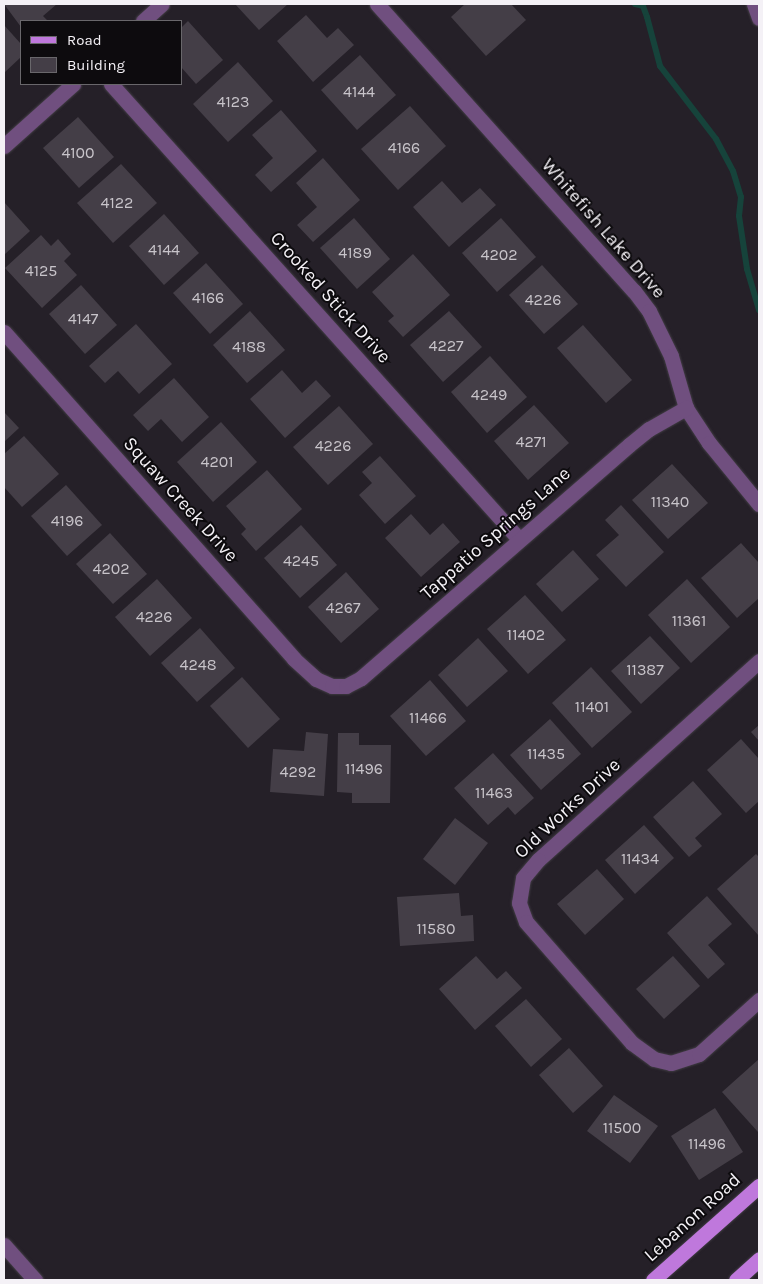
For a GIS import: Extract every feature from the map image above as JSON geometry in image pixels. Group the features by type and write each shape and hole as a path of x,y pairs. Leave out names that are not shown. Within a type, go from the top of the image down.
{"main road":[{"name":"Lebanon Road","path":"653,1280 759,1188"},
{"path":"736,1280 759,1260"}],"street":[{"path":"144,20 162,4"},
{"name":"Whitefish Lake Drive","path":"377,4 650,311 671,356 686,408 709,443 759,504"},
{"path":"754,4 759,18"},
{"path":"4,146 72,85"},
{"name":"Crooked Stick Drive","path":"112,85 519,540"},
{"name":"Squaw Creek Drive","path":"4,332 294,659 316,679 332,686"},
{"name":"Tappatio Springs Lane","path":"332,686 346,686 360,678 649,429 686,408"},
{"name":"Old Works Drive","path":"759,661 538,860 523,878 519,903 526,922 622,1031 654,1059 671,1063 684,1061 698,1054 759,1000"},
{"path":"4,1245 35,1280"}],"building":[{"path":"4,4 57,4 43,16 47,20 20,20 20,26"},
{"path":"235,4 288,4 259,30"},
{"path":"465,4 511,4 526,20 486,56 451,17"},
{"path":"306,15 327,38 338,28 354,45 313,82 277,41"},
{"path":"188,21 223,60 196,84 182,68 182,27"},
{"path":"4,25 20,43 20,58 4,73"},
{"path":"360,55 396,95 357,130 321,90"},
{"path":"238,62 273,101 228,142 193,104"},
{"path":"410,106 446,146 398,190 361,149"},
{"path":"281,110 317,151 271,192 255,175 273,158 252,135"},
{"path":"78,117 114,157 79,188 43,148"},
{"path":"323,158 360,200 313,242 297,225 317,207 296,183"},
{"path":"121,164 157,203 113,243 77,203"},
{"path":"442,181 462,203 480,188 496,205 449,247 413,207"},
{"path":"4,202 30,231 4,255"},
{"path":"164,214 199,253 164,285 129,246"},
{"path":"354,218 390,259 357,289 320,248"},
{"path":"501,218 536,257 497,292 462,253"},
{"path":"41,235 51,246 58,239 71,254 64,261 77,275 42,308 5,268"},
{"path":"413,254 450,295 403,337 388,321 394,316 372,292"},
{"path":"206,263 243,304 210,334 173,293"},
{"path":"542,265 578,304 544,334 509,295"},
{"path":"81,285 117,325 85,354 49,314"},
{"path":"250,311 285,350 247,383 213,345"},
{"path":"449,311 482,347 443,382 410,345"},
{"path":"136,324 172,364 139,394 118,371 105,383 89,366"},
{"path":"583,325 632,380 606,403 557,348"},
{"path":"490,356 527,397 487,433 451,392"},
{"path":"282,370 302,393 316,380 331,396 285,438 250,399"},
{"path":"174,378 209,417 182,442 161,419 148,431 133,415"},
{"path":"534,405 569,443 528,480 494,441"},
{"path":"339,406 373,444 328,485 293,447"},
{"path":"4,412 19,428 4,442"},
{"path":"221,422 257,462 213,502 177,462"},
{"path":"24,436 59,474 22,507 4,487 4,454"},
{"path":"380,456 416,496 385,524 359,495 372,483 362,472"},
{"path":"672,464 708,503 668,539 632,500"},
{"path":"267,470 302,509 256,551 241,534 246,529 226,506"},
{"path":"66,485 102,525 67,556 31,516"},
{"path":"621,505 664,552 626,587 596,555 619,535 605,520"},
{"path":"411,514 430,535 443,523 460,542 421,577 385,538"},
{"path":"301,525 337,565 300,598 264,558"},
{"path":"110,533 147,574 113,604 76,564"},
{"path":"741,543 759,563 759,598 737,618 701,578"},
{"path":"573,550 599,579 562,612 536,584"},
{"path":"346,572 379,609 341,643 308,607"},
{"path":"157,579 192,618 150,656 115,617"},
{"path":"687,579 730,627 691,663 648,615"},
{"path":"525,595 566,640 528,674 487,629"},
{"path":"200,628 235,668 197,702 161,663"},
{"path":"650,636 680,668 641,704 611,671"},
{"path":"478,638 508,671 467,707 438,675"},
{"path":"591,667 632,712 592,748 552,703"},
{"path":"242,677 280,719 248,748 210,706"},
{"path":"430,680 466,721 426,756 390,716"},
{"path":"550,719 581,754 541,790 510,755"},
{"path":"759,725 759,741 751,732"},
{"path":"306,732 328,734 324,796 270,792 273,749 304,751"},
{"path":"338,733 359,733 359,745 391,745 390,803 352,803 352,793 337,792"},
{"path":"741,739 759,759 759,801 746,813 707,770"},
{"path":"493,753 534,798 515,815 508,807 488,825 454,788"},
{"path":"693,781 722,814 695,838 702,846 689,857 653,817"},
{"path":"455,818 488,843 455,885 423,859"},
{"path":"644,825 674,858 635,894 605,860"},
{"path":"756,854 759,857 759,936 717,889"},
{"path":"597,869 624,899 585,935 557,904"},
{"path":"459,893 461,916 473,915 474,941 400,946 397,897"},
{"path":"707,896 732,924 708,945 725,964 708,979 667,933"},
{"path":"476,956 497,979 506,971 522,988 475,1030 439,989"},
{"path":"673,956 700,986 664,1019 636,989"},
{"path":"526,999 562,1039 531,1067 495,1026"},
{"path":"569,1048 603,1086 573,1113 539,1075"},
{"path":"759,1059 759,1131 758,1132 722,1092"},
{"path":"614,1095 658,1126 630,1163 587,1131"},
{"path":"715,1108 743,1152 699,1180 671,1136"}],"waterway":[{"path":"635,4 643,6 660,66 716,139 733,171 741,197 739,216 747,269 759,310"}]}
